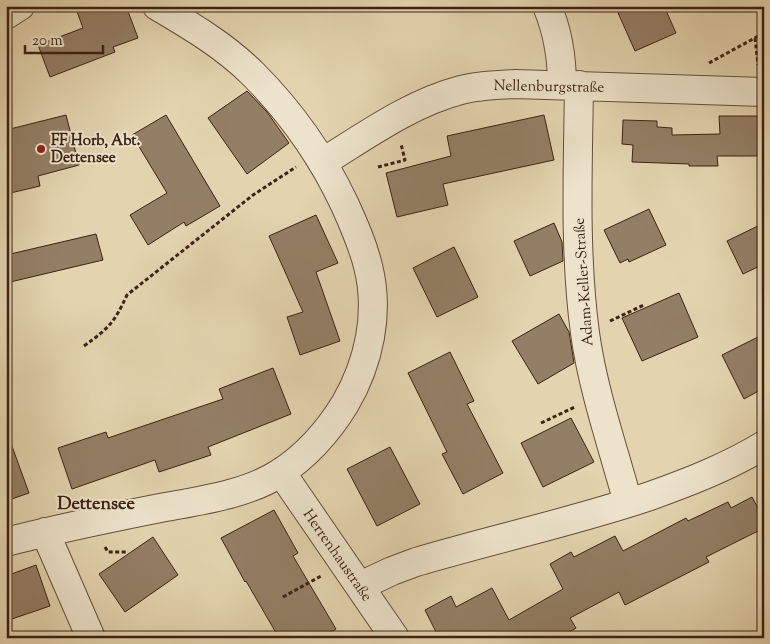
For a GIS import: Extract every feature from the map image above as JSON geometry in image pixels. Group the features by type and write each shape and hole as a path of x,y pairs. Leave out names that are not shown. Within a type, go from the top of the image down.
{"street":[{"path":"6,15 20,6"},
{"path":"6,542 236,492 262,484 281,472 312,446 339,413 361,373 367,353 372,290 369,267 352,222 320,158 301,130 252,73 199,32 157,6"},
{"name":"Adam-Keller-Straße","path":"547,6 553,20 570,85 585,333 599,396 628,503"},
{"name":"Nellenburgstraße","path":"320,158 436,97 463,89 515,84 764,92"},
{"path":"360,586 416,562 628,503 702,477 764,445"},
{"name":"Herrenhaustraße","path":"281,472 395,638"},
{"path":"45,532 91,638"}],"path":[{"path":"683,89 694,72 764,33"},
{"path":"84,346 105,331 116,317 127,295 253,195 320,158"},
{"path":"585,333 644,305"},
{"path":"541,423 599,396"},
{"path":"114,553 127,552"},
{"path":"282,597 344,563"}],"building":[{"path":"75,6 126,6 138,38 113,47 115,52 50,77 38,45 83,28"},
{"path":"615,6 664,6 676,33 635,51"},
{"path":"247,91 267,112 289,143 247,174 208,118"},
{"name":"FF Horb, Abt. Dettensee","path":"66,115 79,165 38,176 40,186 6,194 6,130"},
{"path":"166,115 220,206 186,226 184,222 148,245 130,215 167,193 132,135"},
{"path":"544,115 554,160 443,184 448,205 397,217 386,173 451,156 447,136"},
{"path":"719,116 763,116 764,156 717,156 718,166 632,162 633,145 622,144 623,120 657,121 657,127 672,128 672,135 720,134"},
{"path":"649,209 666,245 629,262 628,259 620,263 604,230"},
{"path":"316,215 338,263 316,272 340,341 300,355 287,317 303,312 269,236"},
{"path":"554,223 562,242 563,261 530,276 514,241"},
{"path":"764,223 764,264 743,274 727,241"},
{"path":"96,234 103,260 6,283 6,255"},
{"path":"454,247 478,297 437,317 413,268"},
{"path":"679,293 698,337 642,361 622,318"},
{"path":"559,314 569,332 574,363 538,384 512,341"},
{"path":"764,334 764,388 744,399 722,355"},
{"path":"450,352 474,401 467,404 503,473 463,494 442,454 447,452 408,373"},
{"path":"273,368 291,414 208,447 211,455 159,472 155,460 72,489 58,448 106,432 108,438 223,399 219,389"},
{"path":"571,418 594,462 543,487 521,443"},
{"path":"6,438 9,438 29,493 6,501"},
{"path":"390,447 420,504 377,526 347,469"},
{"path":"752,497 764,519 764,528 706,557 709,562 625,605 619,592 570,618 576,628 559,638 439,638 425,610 451,596 456,607 492,588 509,620 563,589 550,564 571,552 574,557 615,536 623,551 686,518 688,521 728,502 731,508"},
{"path":"274,510 298,553 293,556 336,629 321,638 279,638 221,538"},
{"path":"153,537 178,575 125,612 99,574"},
{"path":"36,565 50,606 6,621 6,576"}],"place":[{"name":"FF Horb, Abt. Dettensee","path":"41,149"}],"district":[{"name":"Dettensee","path":"96,503"}]}
